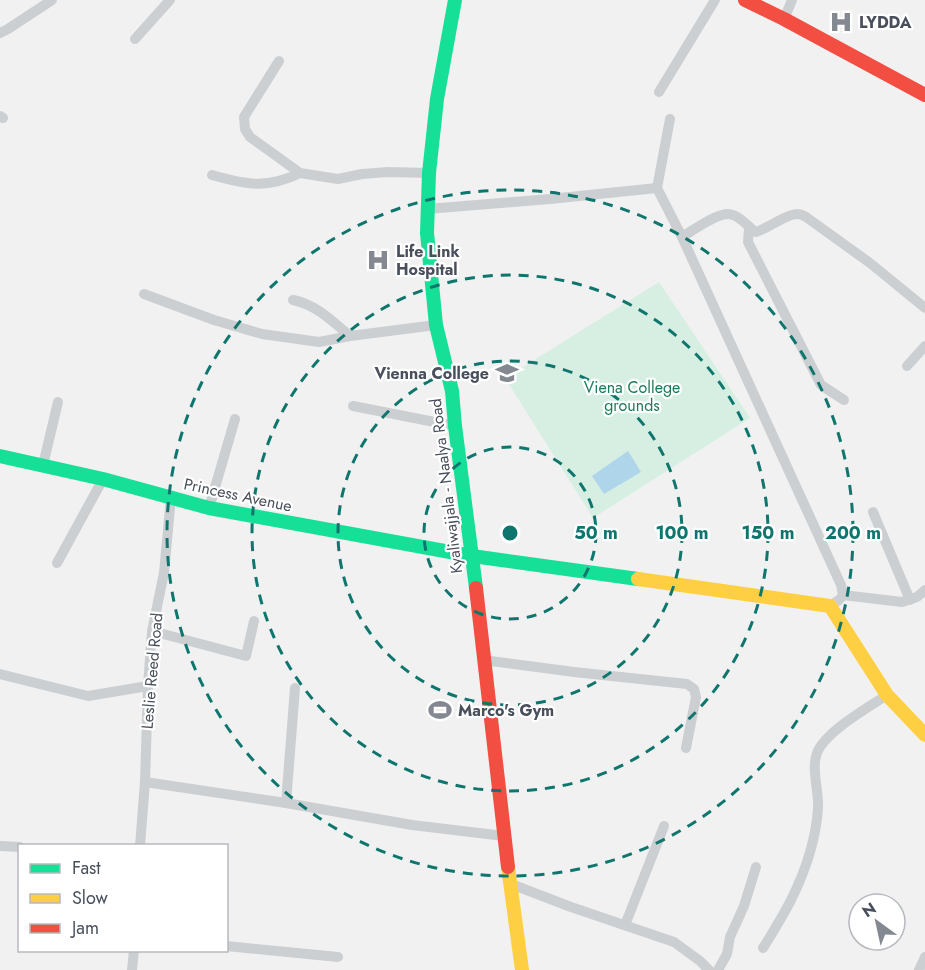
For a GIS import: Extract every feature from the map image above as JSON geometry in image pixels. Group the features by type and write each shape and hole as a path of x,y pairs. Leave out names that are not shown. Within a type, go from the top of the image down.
{"main road":[{"name":"Kyaliwajjala - Naalya Road","path":"455,0 437,99 429,173 427,233 436,325 452,391 522,970"},
{"path":"745,0 925,94"},
{"name":"Princess Avenue","path":"0,456 104,479 210,507 471,556 830,606"},
{"path":"830,606 887,695 925,735"}],"street":[{"path":"0,33 52,0"},
{"path":"135,39 170,0"},
{"path":"659,92 715,0"},
{"path":"784,19 792,0"},
{"path":"279,61 244,117 245,129 250,136 300,173 338,178 380,173 429,173"},
{"path":"670,119 657,188 682,237 833,567 843,595"},
{"path":"212,175 241,183 266,184 286,180 300,173"},
{"path":"428,209 657,188"},
{"path":"682,237 717,216 727,213 734,215 756,232 799,213 870,263 925,308"},
{"path":"749,228 748,242 820,385 844,400"},
{"path":"144,294 214,320 262,334 319,342 436,325"},
{"path":"293,300 304,302 321,311 350,336"},
{"path":"907,366 925,346"},
{"path":"43,465 58,402"},
{"path":"353,406 455,426"},
{"path":"210,507 235,419"},
{"path":"57,563 104,479"},
{"name":"Leslie Reed Road","path":"140,844 152,631 164,573 171,497"},
{"path":"873,512 910,600"},
{"path":"843,595 902,602 917,597 925,590"},
{"path":"830,606 843,595"},
{"path":"152,631 246,656 254,621"},
{"path":"483,660 687,684 694,689 696,697 686,748"},
{"path":"0,674 88,696 148,686"},
{"path":"286,803 295,688"},
{"path":"763,948 791,900 811,846 818,807 814,763 817,752 826,739 887,695"},
{"path":"145,782 412,825 504,836"},
{"path":"625,926 664,826"},
{"path":"0,846 18,848"},
{"path":"718,970 727,954 730,937 744,906 756,867"},
{"path":"511,884 674,942 709,970"},
{"path":"228,946 338,957"},
{"path":"132,970 134,952"},
{"path":"919,970 925,957"}],"green space":[{"name":"Viena College grounds","path":"659,282 750,418 593,518 505,378"}],"water":[{"path":"628,451 641,472 604,494 592,476"}],"traffic: fast":[{"path":"455,0 437,99 429,173 427,233 436,325 452,391 476,588"},
{"path":"0,456 103,479 209,508 472,556 638,579"}],"traffic: slow":[{"path":"638,579 830,606 887,695 925,735"},
{"path":"508,867 522,970"}],"traffic: jam":[{"path":"745,0 925,95"},
{"path":"476,588 508,867"}],"place":[{"name":"LYDDA","path":"841,22"},
{"name":"Life Link Hospital","path":"378,260"},
{"name":"Vienna College","path":"507,373"},
{"name":"Marco's Gym","path":"440,710"}]}
